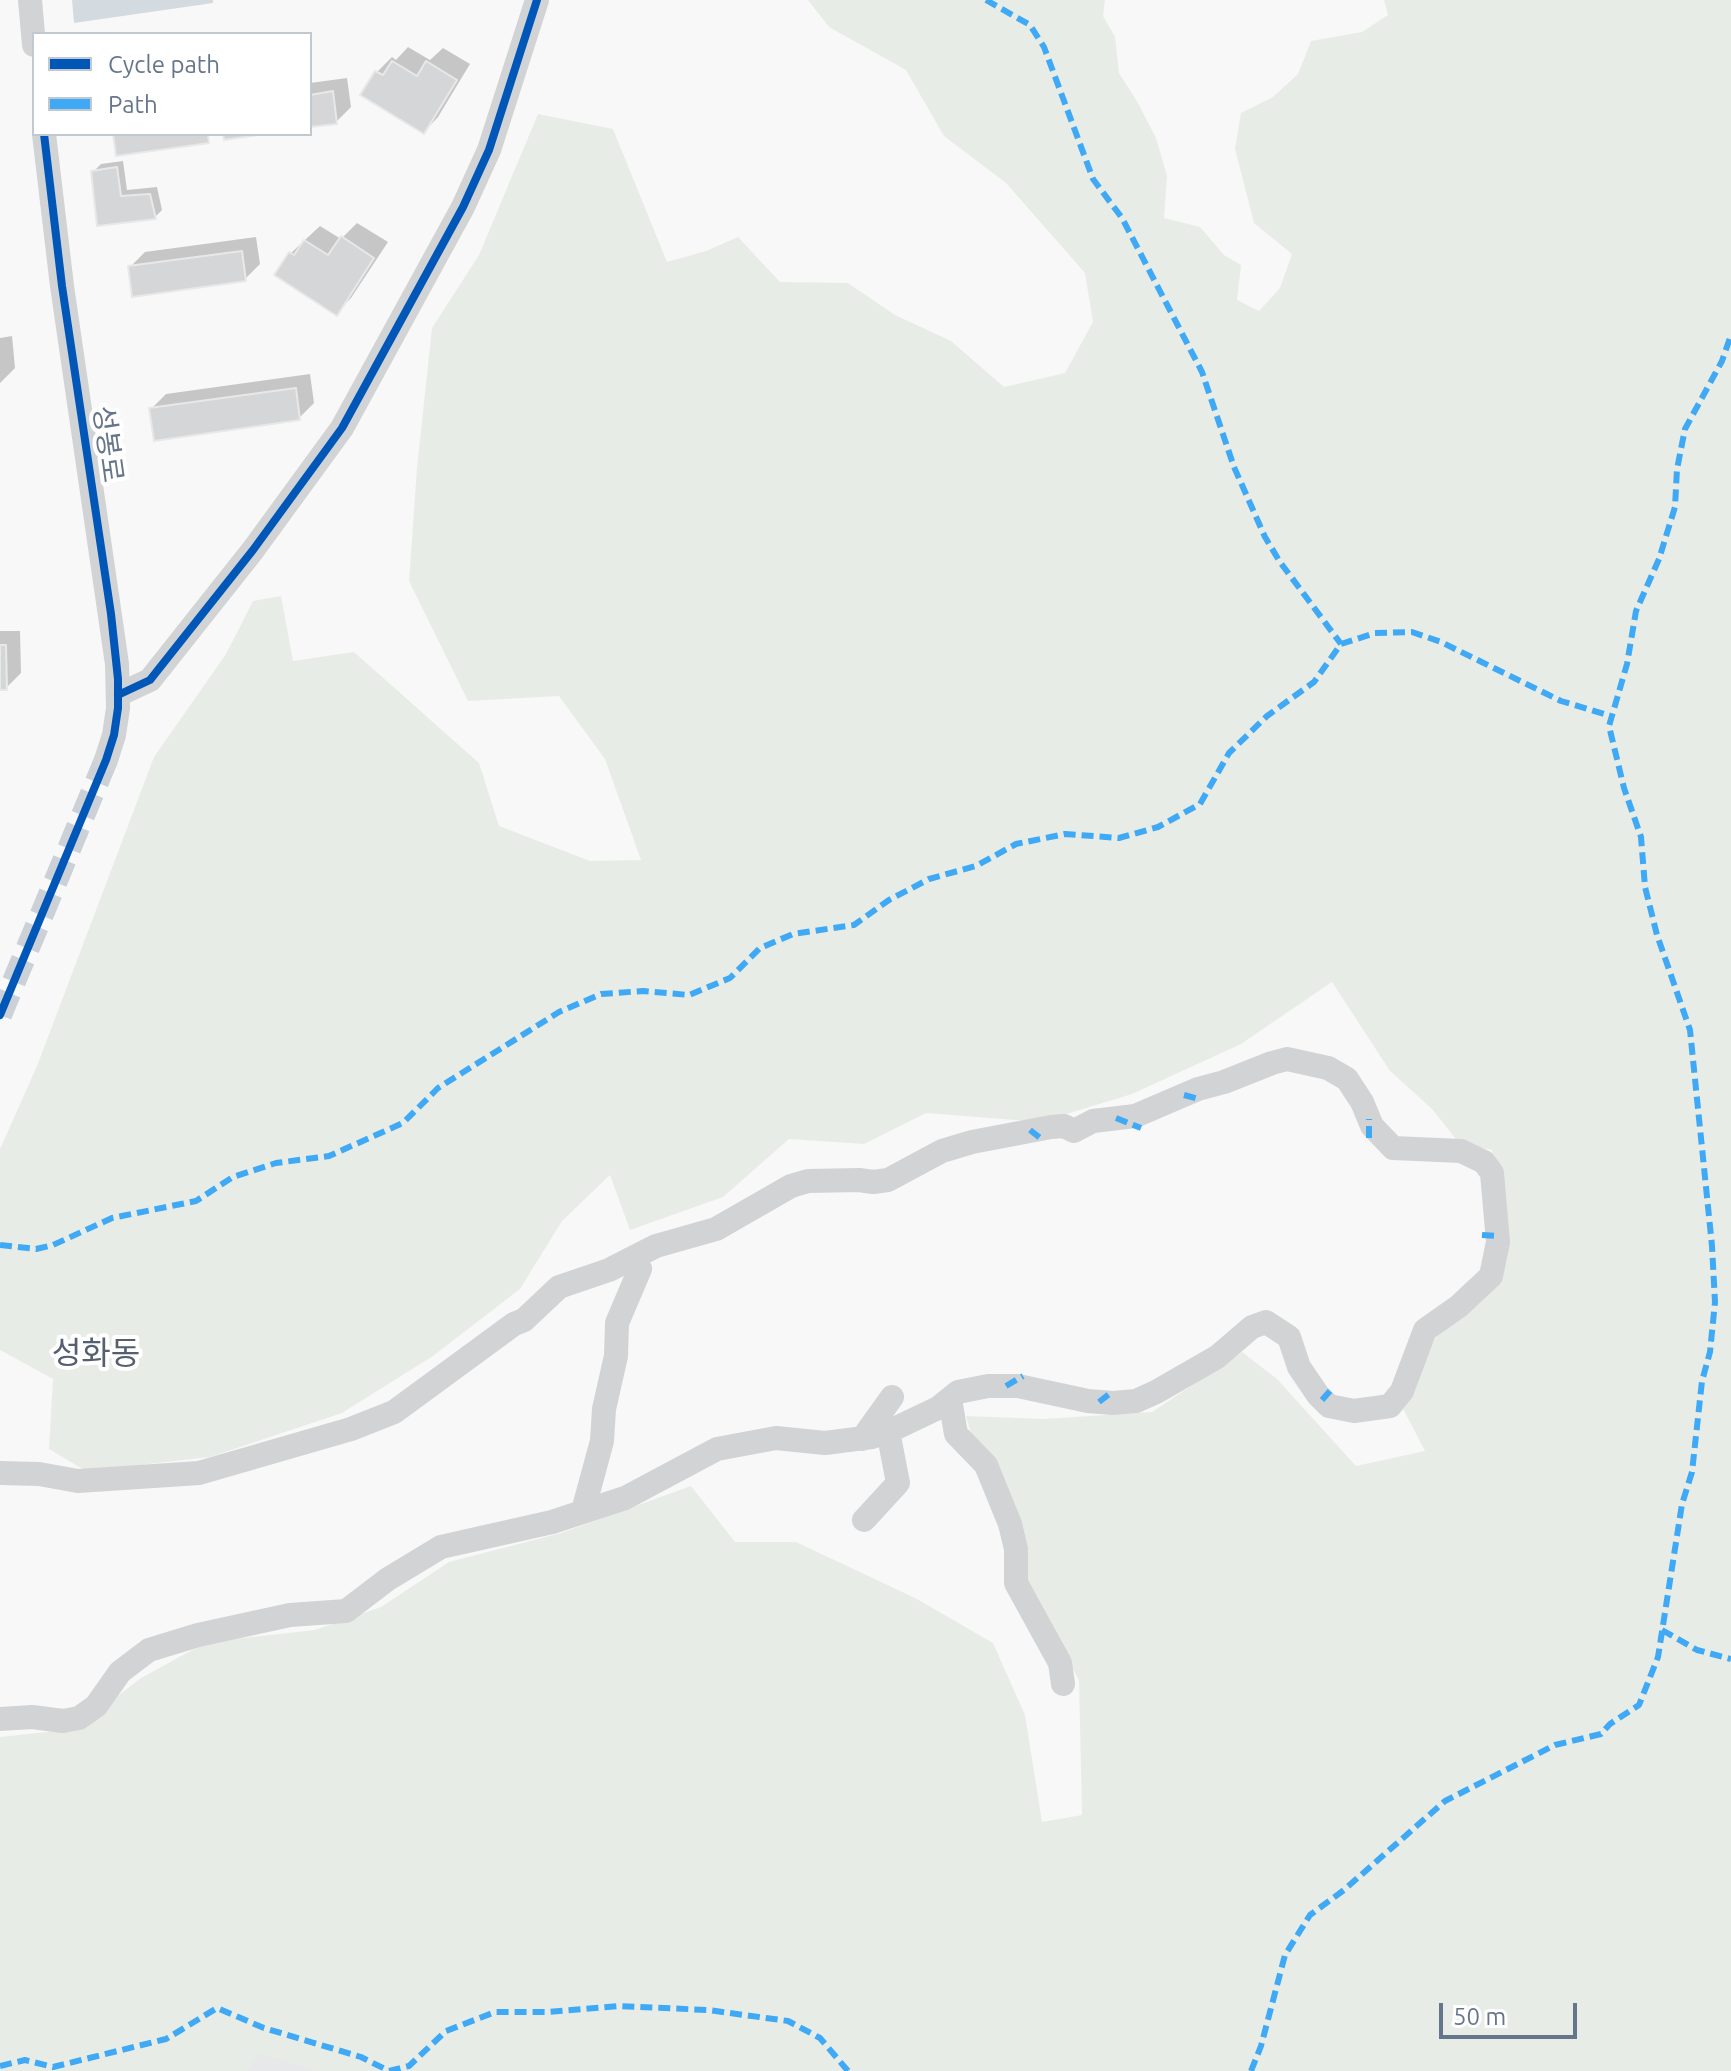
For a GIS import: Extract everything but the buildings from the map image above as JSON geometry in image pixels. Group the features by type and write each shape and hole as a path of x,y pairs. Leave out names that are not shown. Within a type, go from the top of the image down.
{"street":[{"path":"30,0 33,32"},
{"path":"118,695 150,680 262,539 342,428 476,179 489,150 537,0"},
{"name":"성봉로","path":"44,136 62,286 111,614 118,695 114,735 106,760"},
{"path":"0,1473 39,1474 78,1481 199,1473 360,1426 394,1412 514,1324 524,1320 559,1287 609,1270 656,1246 716,1229 791,1186 808,1181 888,1180 957,1146 1030,1130 1064,1126 1074,1131 1093,1121 1135,1116 1198,1089 1287,1059 1328,1068 1347,1079 1362,1102 1372,1126 1393,1148 1461,1151 1484,1162 1492,1173 1498,1242 1495,1269 1459,1306 1425,1330 1402,1391 1390,1406 1354,1411 1329,1406 1299,1367 1289,1337 1266,1322 1252,1327 1217,1357 1136,1401 1088,1401 1018,1386 988,1386 958,1392 938,1408 888,1431 862,1439 825,1443 776,1438 717,1449 625,1498 552,1522 441,1547 388,1579 346,1611 290,1615 198,1635 149,1650 120,1672 96,1706 79,1718 63,1721 32,1717 0,1719"},
{"path":"583,1511 602,1441 604,1409 616,1356 617,1323 640,1269 630,1259"},
{"path":"862,1439 892,1397"},
{"path":"950,1399 956,1434 986,1465 1010,1524 1016,1549 1016,1583 1060,1663 1063,1684"},
{"path":"864,1520 898,1483 888,1431"}],"shaded area":[{"path":"72,0 213,0 213,3 74,23"},
{"path":"808,0 1105,0 1103,16 1115,37 1119,73 1156,138 1167,176 1164,218 1200,227 1224,255 1241,265 1237,300 1259,311 1280,288 1292,254 1254,223 1235,149 1241,113 1273,97 1298,74 1311,41 1362,32 1388,15 1384,0 1731,0 1731,2071 316,2071 258,2053 247,2071 0,2071 0,1737 75,1729 141,1678 207,1642 315,1630 381,1607 449,1562 561,1533 691,1486 735,1542 796,1542 917,1599 993,1643 1025,1715 1042,1822 1082,1815 1079,1680 1026,1582 979,1461 966,1416 1044,1419 1152,1412 1242,1352 1277,1379 1356,1466 1425,1451 1400,1403 1442,1327 1503,1264 1492,1150 1459,1143 1432,1109 1390,1071 1332,982 1241,1044 1132,1094 1040,1122 926,1113 864,1144 789,1139 723,1197 630,1230 610,1175 562,1221 520,1289 433,1356 342,1413 210,1457 86,1471 49,1449 53,1379 0,1350 0,1149 37,1066 154,757 226,654 253,601 281,596 293,661 354,652 479,763 499,826 590,861 641,860 605,759 559,696 468,701 409,581 432,328 479,255 538,114 613,129 667,262 706,251 738,237 780,282 848,283 895,315 951,341 1004,387 1065,373 1093,322 1085,273 1006,183 944,136 906,70 829,27"},
{"path":"252,2037 353,2071 235,2071"}],"tunnel":[{"path":"0,1015 106,760"}],"marked path":[{"path":"986,0 1030,25 1044,47 1093,179 1122,218 1202,372 1234,467 1265,537 1341,644"},
{"path":"1251,2071 1261,2046 1285,1955 1310,1915 1344,1890 1445,1801 1555,1745 1601,1734 1610,1724 1639,1705 1658,1657 1682,1504 1692,1472 1715,1302 1690,1030 1657,935 1645,887 1641,837 1624,788 1609,726 1627,664 1636,611 1659,559 1675,507 1677,469 1685,429 1722,361 1731,335"},
{"path":"0,1245 36,1249 53,1245 112,1218 196,1201 233,1177 276,1163 329,1156 403,1123 438,1088 559,1012 601,994 643,991 689,995 730,978 760,948 793,934 854,925 889,900 929,879 976,866 1016,844 1065,834 1119,838 1158,827 1200,804 1229,753 1267,716 1314,682 1341,644 1375,633 1412,632 1441,642 1561,701 1611,716"},
{"path":"1184,1095 1199,1099"},
{"path":"1116,1118 1141,1128"},
{"path":"1369,1119 1369,1138"},
{"path":"1030,1130 1044,1141"},
{"path":"1482,1235 1497,1236"},
{"path":"1006,1386 1023,1376"},
{"path":"1099,1402 1113,1391"},
{"path":"1322,1400 1330,1391"},
{"path":"1662,1630 1697,1650 1731,1659"},
{"path":"0,2066 25,2060 53,2067 166,2039 217,2008 264,2028 361,2057 389,2071 409,2066 446,2031 495,2012 547,2012 618,2006 708,2010 788,2021 820,2038 848,2071"}],"cycle path":[{"path":"118,695 150,680 253,550 342,428 463,207 489,150 537,0"},
{"path":"0,1015 106,760 118,708 111,614 62,286 44,136"}],"district":[{"name":"성화동","path":"96,1353"}]}
